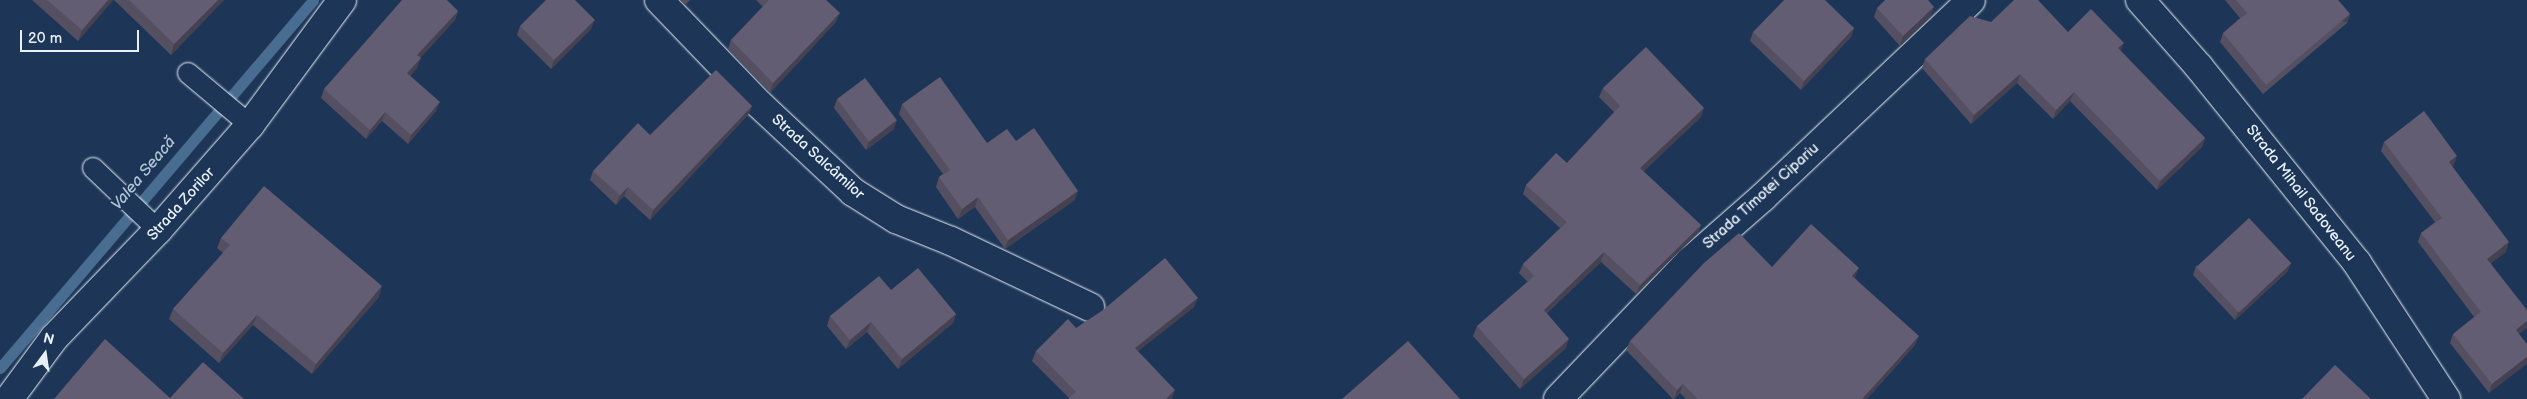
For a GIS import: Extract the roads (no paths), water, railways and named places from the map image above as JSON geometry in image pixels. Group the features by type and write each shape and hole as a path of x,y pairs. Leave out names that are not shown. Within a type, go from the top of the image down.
{"street":[{"name":"Strada Zorilor","path":"9,399 54,338 158,230 250,125 342,0"},
{"name":"Strada Salcâmilor","path":"658,0 759,104 853,192 896,219 952,241 1090,306"},
{"name":"Strada Timotei Cipariu","path":"1558,399 1690,260 1763,197 1971,0"},
{"name":"Strada Mihail Sadoveanu","path":"2140,0 2199,67 2357,263 2446,399"}],"lane":[{"path":"188,73 250,125"},
{"path":"93,168 158,230"}],"waterway":[{"name":"Valea Seacă","path":"0,368 313,0"}]}
